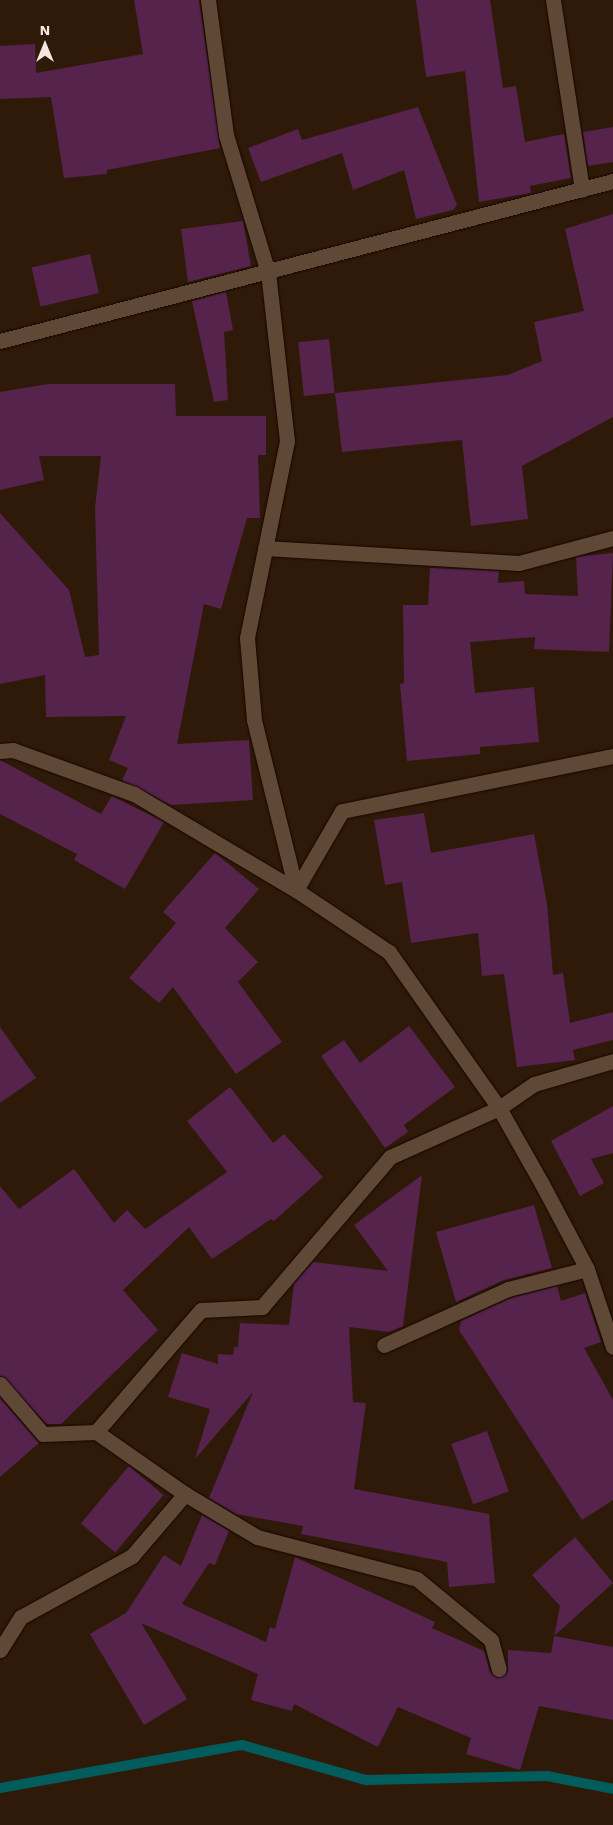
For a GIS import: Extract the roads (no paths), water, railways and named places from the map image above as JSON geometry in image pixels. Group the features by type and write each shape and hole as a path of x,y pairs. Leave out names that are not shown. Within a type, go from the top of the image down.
{"street":[{"path":"208,0 226,136 268,272 287,441 247,638 254,720 296,890"},
{"path":"553,0 582,190"},
{"path":"0,341 613,182"},
{"path":"265,548 519,563 613,538"},
{"path":"0,751 13,750 134,794 296,890 388,952 499,1108 587,1269 613,1347"},
{"path":"296,890 342,812 613,756"},
{"path":"96,1432 201,1310 262,1307 390,1157 499,1108 534,1084 613,1061"},
{"path":"384,1345 508,1289 587,1269"},
{"path":"0,1384 43,1434 96,1432 185,1494 257,1537 417,1580 491,1640 499,1669"},
{"path":"0,1650 21,1617 132,1556 185,1494"}],"waterway":[{"path":"0,1788 242,1745 366,1780 547,1776 613,1789"}]}
